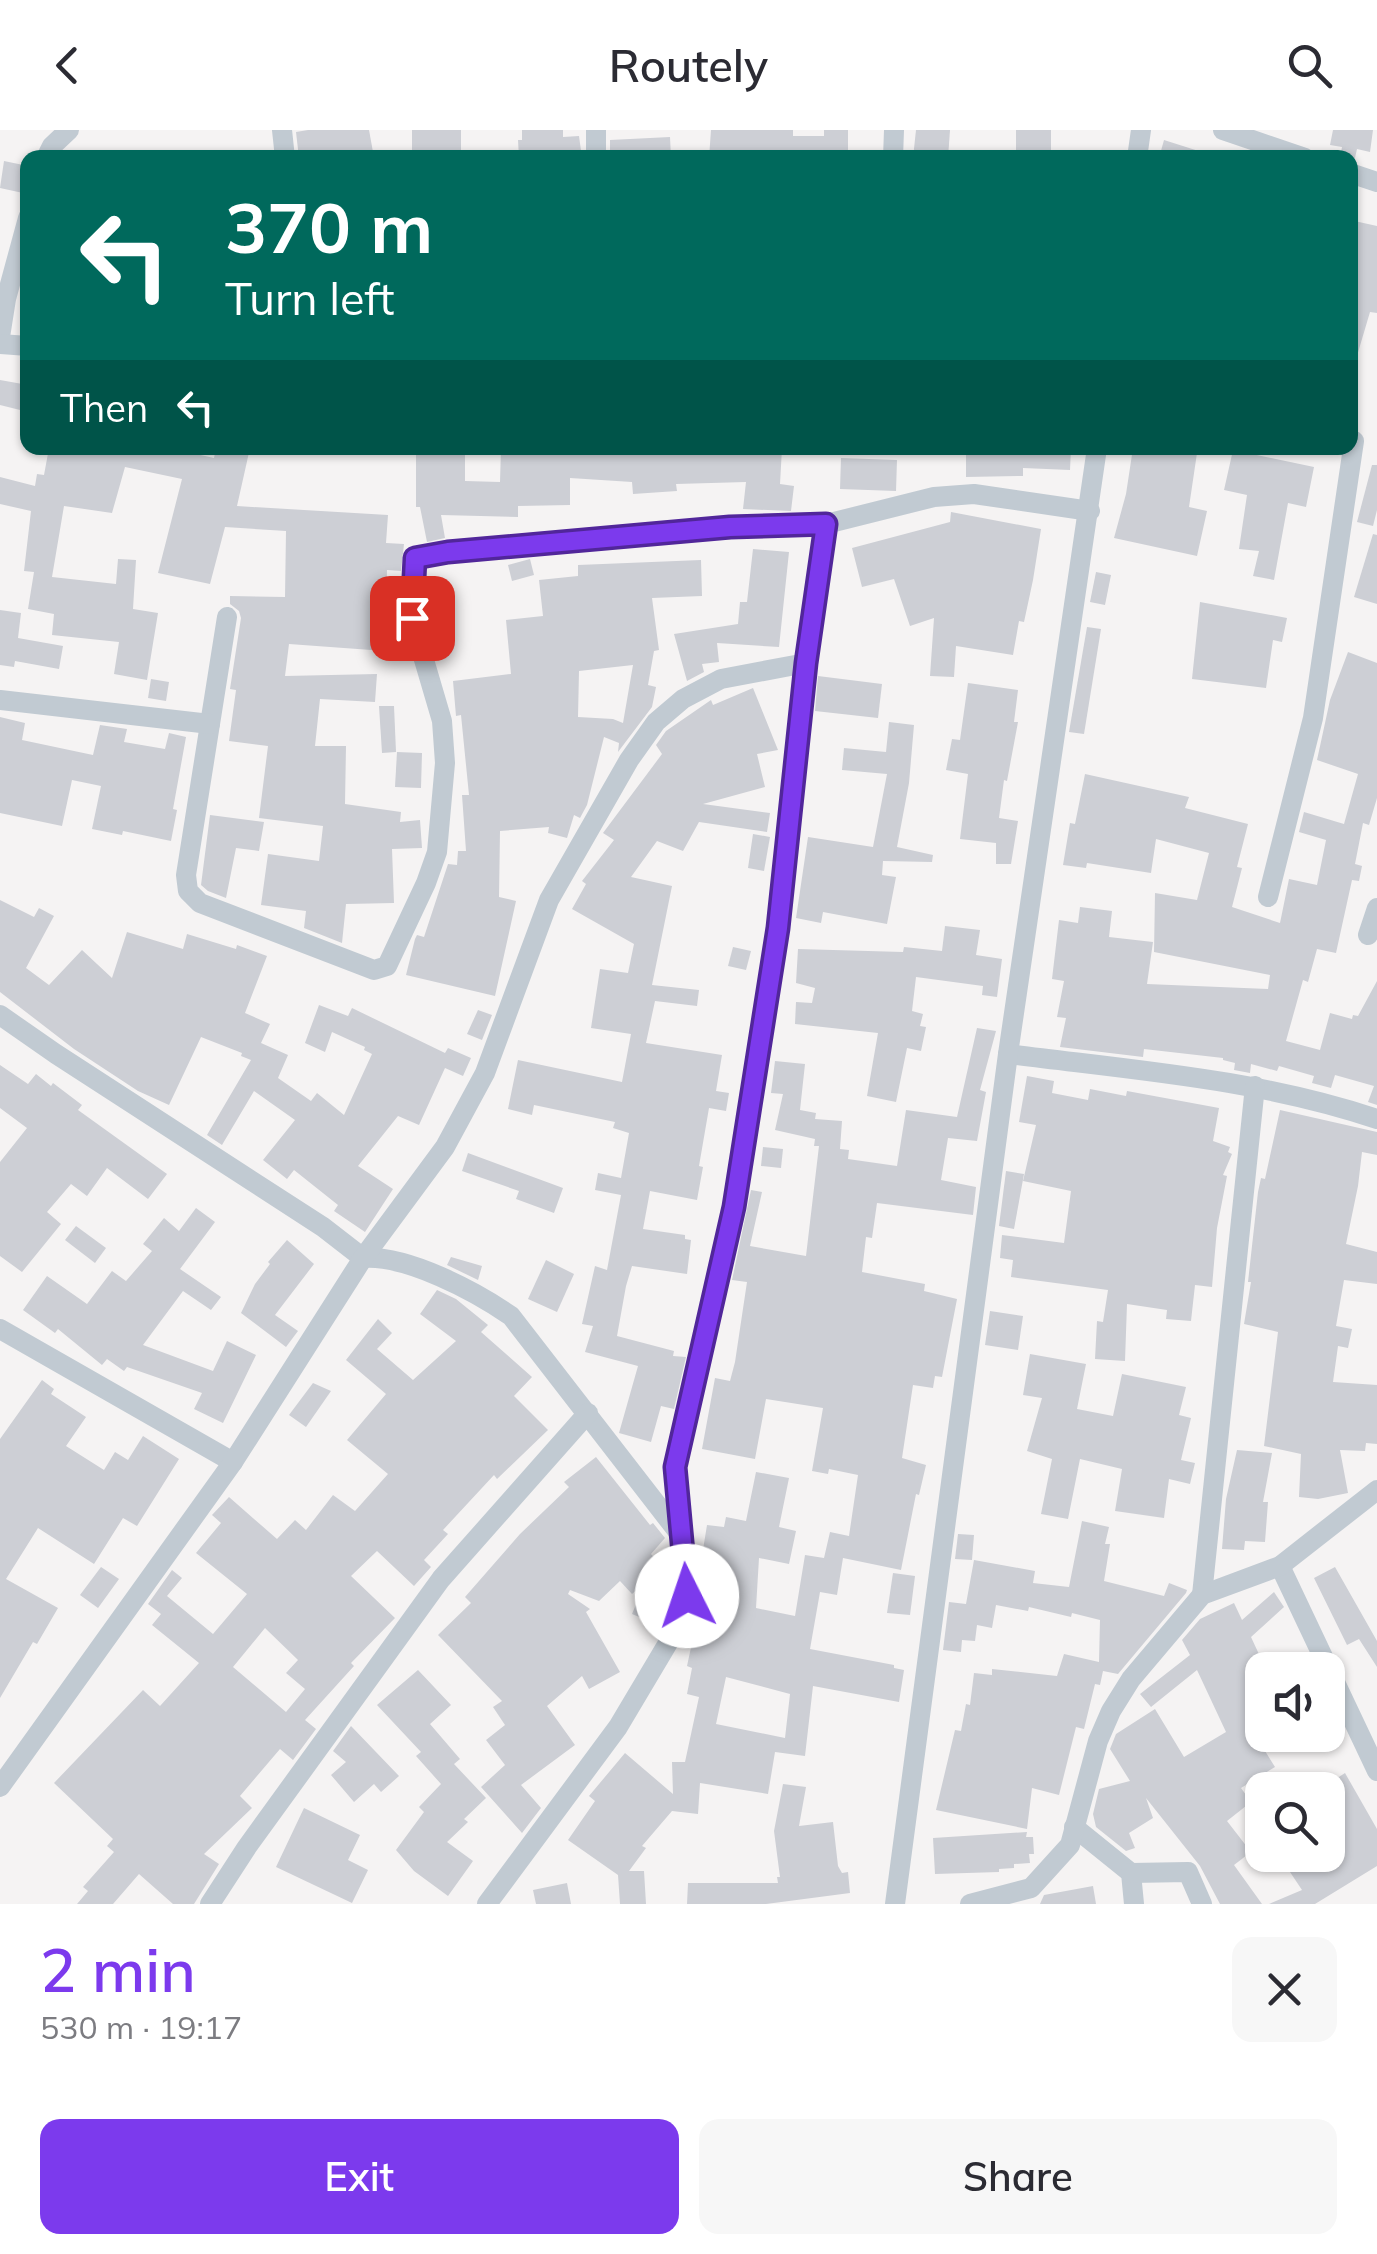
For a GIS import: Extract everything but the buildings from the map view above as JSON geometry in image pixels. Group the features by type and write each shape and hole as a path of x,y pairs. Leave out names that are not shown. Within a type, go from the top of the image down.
{"street":[{"path":"50,150 69,130"},
{"path":"1223,130 1281,150"},
{"path":"0,341 3,301 20,245"},
{"path":"895,1904 1008,1054 1096,455"},
{"path":"1268,898 1312,718 1350,455"},
{"path":"227,617 186,874 188,891 200,902 380,970 386,966 436,852 445,763 442,720 412,618 415,558 730,527 826,524 934,497 974,494 1090,510"},
{"path":"488,1904 618,1727 668,1643 687,1596 675,1467 734,1207 778,928 806,663 826,524"},
{"path":"0,1787 233,1462 363,1258 445,1146 485,1073 550,900 629,760 656,722 684,699 721,679 806,663"},
{"path":"0,700 210,724"},
{"path":"1368,935 1377,908"},
{"path":"0,1015 323,1227 363,1258 401,1262 511,1316 683,1537"},
{"path":"1008,1054 1256,1086 1327,1102 1377,1119"},
{"path":"1202,1595 1256,1086"},
{"path":"0,1330 233,1462"},
{"path":"210,1904 247,1847 442,1579 588,1413"},
{"path":"970,1904 1031,1888 1070,1845 1098,1741 1111,1711 1132,1679 1202,1595 1280,1566 1377,1490"},
{"path":"1280,1566 1377,1771"},
{"path":"1074,1827 1131,1873 1188,1872 1202,1904"},
{"path":"1131,1873 1134,1904"}],"route":[{"path":"412,618 415,558 730,527 826,524 806,663 778,928 734,1207 675,1467 687,1596"}]}
